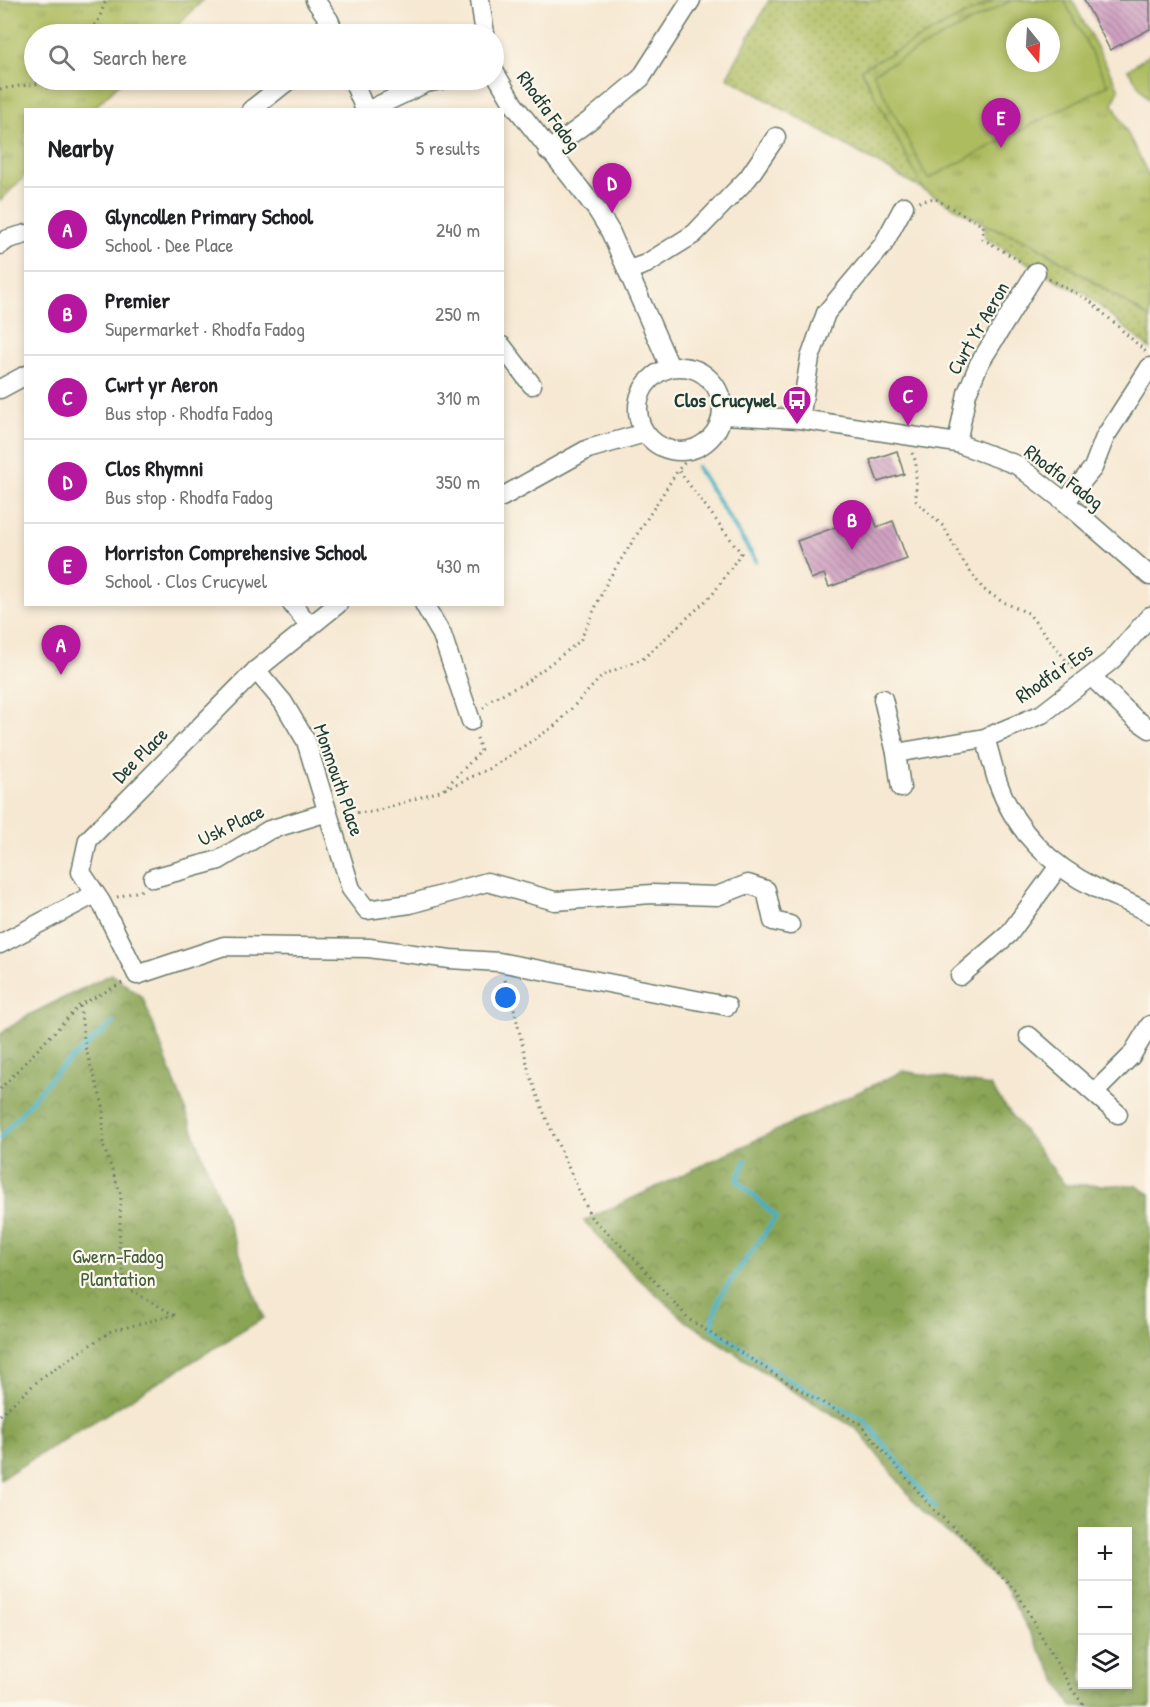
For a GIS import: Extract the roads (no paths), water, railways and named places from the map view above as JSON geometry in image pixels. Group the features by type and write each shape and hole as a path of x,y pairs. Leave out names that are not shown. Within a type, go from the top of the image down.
{"street":[{"path":"315,0 331,24"},
{"path":"480,0 484,24"},
{"path":"548,151 641,78 691,0"},
{"name":"Rhodfa Fadog","path":"504,88 548,151 597,210 610,231 670,367"},
{"path":"254,108 277,90"},
{"path":"358,90 366,108"},
{"path":"371,108 411,90"},
{"path":"628,270 646,264 694,234 748,178 776,137"},
{"path":"800,419 810,358 826,313 883,245 904,206"},
{"path":"0,245 8,239 24,235"},
{"name":"Cwrt Yr Aeron","path":"957,443 967,393 979,364 1036,272"},
{"path":"504,349 532,385"},
{"path":"685,366 699,370 713,381 720,394 723,415 718,429 709,441 685,451 665,448 652,441 639,420 638,400 644,387 654,375 670,367 685,366"},
{"path":"1065,502 1093,468 1105,437 1150,367"},
{"path":"0,389 24,376"},
{"name":"Rhodfa Fadog","path":"723,415 800,419 957,443 1017,465 1065,502 1150,576"},
{"path":"504,496 588,448 645,433"},
{"path":"294,606 310,626"},
{"name":"Dee Place","path":"335,606 256,670 88,840 81,872 98,898 137,975 224,946 369,948 450,959 499,962 727,1006"},
{"path":"425,606 442,635 471,721"},
{"name":"Rhodfa'r Eos","path":"896,753 986,738 1042,714 1112,660 1150,616"},
{"name":"Monmouth Place","path":"256,670 283,702 306,741 351,889 367,910 410,904 487,882 555,902 652,894 717,897 748,884 766,890 773,921 790,925"},
{"path":"1088,680 1150,729"},
{"path":"883,699 902,788"},
{"path":"986,738 998,784 1017,821 1040,851 1059,866 1095,888 1136,905 1150,914"},
{"name":"Usk Place","path":"153,878 219,860 269,830 328,812"},
{"path":"960,976 1009,934 1059,866"},
{"path":"0,944 98,898"},
{"path":"1095,1092 1131,1056 1150,1025"},
{"path":"1029,1036 1118,1114"}],"waterway":[{"path":"697,467 756,561"},
{"path":"0,1138 54,1074 114,1022"},
{"path":"746,1160 737,1180 776,1217 720,1296 711,1327 791,1381 864,1420 935,1508"}],"place":[{"name":"Morriston Comprehensive School","path":"1001,148"},
{"name":"Clos Rhymni","path":"612,213"},
{"name":"Clos Crucywel","path":"797,426"},
{"name":"Cwrt yr Aeron","path":"908,426"},
{"name":"Premier","path":"852,550"},
{"name":"Glyncollen Primary School","path":"61,675"}],"park label":[{"name":"Gwern-Fadog Plantation","path":"118,1268"}]}
